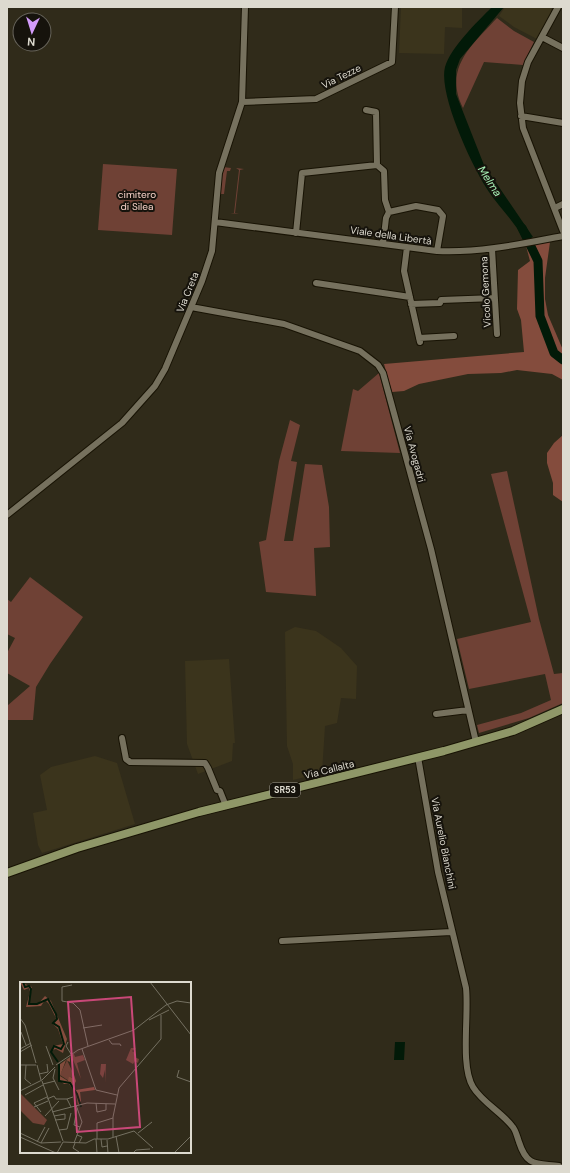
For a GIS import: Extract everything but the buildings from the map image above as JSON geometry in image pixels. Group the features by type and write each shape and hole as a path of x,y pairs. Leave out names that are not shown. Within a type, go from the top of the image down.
{"main road":[{"name":"Via Callalta","path":"7,873 78,848 226,806 476,742 513,731 563,710"}],"street":[{"name":"Via Creta","path":"7,515 109,434 138,407 161,378 202,281 212,251 219,173 242,102 245,7"},
{"name":"Via Tezze","path":"242,102 316,99 392,62 395,7"},
{"path":"558,7 528,62 522,81 520,103 523,128 563,231"},
{"path":"542,37 563,48"},
{"path":"366,110 376,112 377,165"},
{"path":"521,116 563,123"},
{"path":"296,233 302,173 377,165 384,171 385,200 389,212 386,218 383,244"},
{"path":"554,208 563,204"},
{"path":"389,212 416,206 438,210 443,216 437,251"},
{"name":"Viale della Libertà","path":"215,222 437,251 464,252 492,249 563,236"},
{"path":"407,248 404,271 420,340 454,336"},
{"name":"Vicolo Gemona","path":"492,249 497,334"},
{"path":"316,283 410,297"},
{"path":"412,304 440,303 441,300 495,298"},
{"name":"Via Avogadri","path":"191,307 284,324 360,351 378,365 383,373 431,549 476,742"},
{"path":"436,714 468,710"},
{"path":"122,738 126,759 130,762 205,764 217,790 220,791 226,806"},
{"name":"Via Aurelio Bianchini","path":"418,757 438,872 451,932 466,988 468,1004 466,1066 468,1077 473,1088 512,1126 524,1157 534,1163 559,1166"},
{"path":"282,941 451,932"}],"shaded area":[{"path":"401,7 462,7 462,28 445,27 444,54 399,53"},
{"path":"505,7 552,7 551,13 537,39 514,27 499,16"},
{"path":"550,242 545,278 545,299 548,315 563,350 563,380 552,374 517,370 501,373 468,374 419,384 404,391 392,392 384,364 524,352 521,320 517,309 518,270 530,261 526,246"},
{"path":"563,435 563,502 553,495 553,483 547,463 547,453 554,443"},
{"path":"295,627 316,631 341,648 357,666 356,699 341,698 337,723 325,726 322,773 293,780 293,764 287,746 285,632"},
{"path":"229,659 235,743 233,743 232,761 198,774 187,744 185,661"},
{"path":"95,756 117,763 135,824 42,853 38,845 33,813 47,810 40,775 51,767"}],"green space":[{"path":"497,18 514,31 534,42 523,65 484,62 463,108 458,94 456,81 458,69 470,48"},
{"name":"cimitero di Silea","path":"103,164 177,169 172,235 98,230"},
{"path":"223,167 231,168 230,171 227,171 224,194 219,194"},
{"path":"236,168 244,169 240,170 235,213 239,214 230,213 234,213 239,170"},
{"path":"379,373 400,453 341,451 353,389 358,391"},
{"path":"290,420 300,425 291,461 297,462 284,541 293,541 305,464 322,465 329,507 330,547 314,548 316,596 266,592 259,542 266,540 279,461"},
{"path":"507,471 539,619 554,674 563,673 563,703 529,718 479,733 477,725 521,713 551,700 545,674 469,689 457,639 531,622 491,474"},
{"path":"30,577 83,617 36,687 33,720 7,720 7,706 30,686 7,673 7,653 15,638 7,634 7,599 11,602"}],"water":[{"path":"492,7 504,7 460,59 456,70 456,94 484,165 533,237 523,239 516,227 489,192 474,167 458,131 447,95 444,79 445,67 453,51 465,35"},
{"path":"395,1042 405,1042 404,1060 394,1060"}],"waterway":[{"name":"Melma","path":"522,228 538,261 540,316 554,353 563,360"}]}
